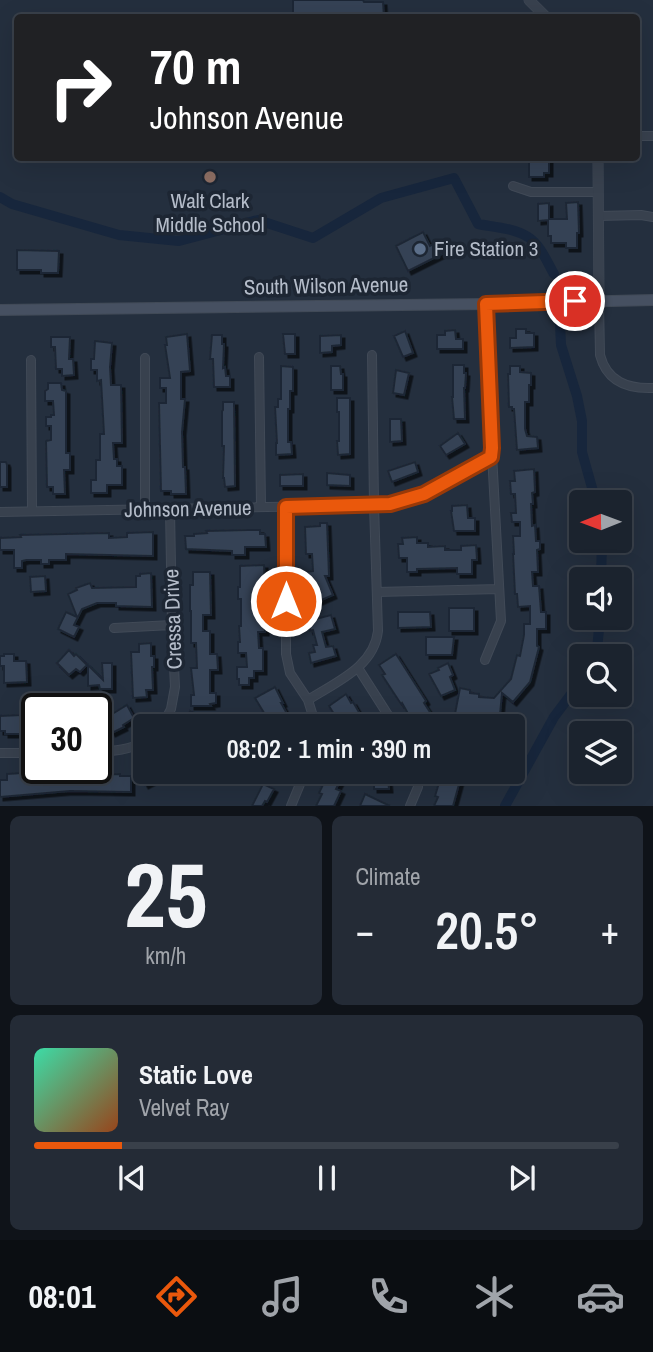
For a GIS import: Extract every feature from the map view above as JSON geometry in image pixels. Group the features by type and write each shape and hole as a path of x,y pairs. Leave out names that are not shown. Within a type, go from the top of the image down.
{"main road":[{"name":"South Wilson Avenue","path":"0,310 653,300"}],"street":[{"path":"529,0 543,14"},
{"path":"597,161 600,355 612,376 622,384 636,388 653,388"},
{"path":"513,186 531,192 597,192"},
{"path":"598,216 653,217"},
{"path":"485,660 501,621 491,456 486,304"},
{"path":"308,700 358,668 367,660 377,640 372,355"},
{"path":"259,357 261,508"},
{"path":"145,358 145,509"},
{"path":"31,360 32,511"},
{"name":"Johnson Avenue","path":"0,512 390,504 424,494 491,456"},
{"path":"286,507 286,654 290,673 308,700 312,714"},
{"name":"Cressa Drive","path":"167,714 175,687 170,509"},
{"path":"377,592 499,589"},
{"path":"114,628 172,625"},
{"path":"358,668 387,714"},
{"path":"112,751 133,748"},
{"path":"0,753 21,753"},
{"path":"290,806 300,784"},
{"path":"410,806 418,784"}],"building":[{"path":"293,0 383,2 384,14 293,14"},
{"path":"549,161 549,173 544,173 544,177 529,177 529,162"},
{"path":"578,202 577,248 566,248 566,243 551,243 548,220 538,221 538,204 549,203 549,219 567,219 566,203"},
{"name":"Fire Station 3","path":"423,232 430,246 438,242 444,253 408,271 396,246"},
{"path":"17,250 59,251 58,273 17,270"},
{"path":"516,329 526,329 526,333 534,333 534,347 510,348 510,338 516,338"},
{"path":"455,330 456,339 463,339 463,349 437,349 437,335 445,335 445,331"},
{"path":"405,331 413,353 403,357 394,336"},
{"path":"187,334 190,371 181,372 181,399 185,399 182,432 186,494 171,494 171,491 161,491 159,403 166,403 166,388 160,388 160,378 170,378 166,337"},
{"path":"283,334 295,334 295,354 285,354"},
{"path":"212,335 222,335 223,368 225,367 226,376 230,376 230,387 214,387 213,359 210,359"},
{"path":"341,335 341,345 332,346 332,352 320,353 320,336"},
{"path":"51,337 70,337 69,359 73,359 74,375 62,376 62,369 56,369 55,347 51,347"},
{"path":"95,341 112,343 111,385 121,385 122,443 113,443 114,459 117,459 117,466 122,466 122,485 107,485 107,493 91,493 91,480 96,480 96,460 100,460 100,434 104,434 101,380 97,381 97,370 91,370"},
{"path":"453,365 464,365 466,373 465,419 454,419"},
{"path":"281,366 293,367 293,391 290,391 288,409 288,442 291,442 292,454 276,455 275,407 278,407 278,399 281,399"},
{"path":"331,366 340,366 343,390 331,390"},
{"path":"510,366 520,366 520,372 531,373 529,402 525,402 525,429 527,436 537,437 538,448 517,450 514,409 509,407"},
{"path":"396,370 409,373 404,395 393,393"},
{"path":"48,383 61,383 62,390 66,391 66,453 70,453 70,470 64,470 65,494 53,494 53,487 47,487 46,441 51,440 51,426 46,426 46,417 54,415 53,401 45,401"},
{"path":"337,398 350,398 350,454 338,455"},
{"path":"223,402 234,402 235,486 225,487 222,446"},
{"path":"390,419 401,419 402,441 390,442"},
{"path":"458,433 465,444 446,455 440,446"},
{"path":"0,462 6,462 7,465 7,487 0,487"},
{"path":"415,462 418,472 392,482 388,471"},
{"path":"534,469 532,526 535,525 536,541 540,541 540,549 537,550 538,572 532,572 533,586 539,586 541,612 546,612 546,629 537,629 539,647 530,682 513,702 502,693 500,714 455,714 460,688 479,694 479,697 494,698 511,679 517,655 520,656 524,624 530,624 530,606 518,607 515,594 513,536 520,536 520,522 512,522 511,513 516,513 515,494 511,494 510,481 515,481 514,471"},
{"path":"327,473 350,475 350,486 327,485"},
{"path":"303,474 303,486 280,486 280,475"},
{"path":"467,505 468,518 475,518 475,531 454,531 452,506"},
{"path":"320,523 327,523 329,576 325,576 333,595 310,605 306,596 313,593 304,572 313,571 312,554 306,554 305,527 320,526"},
{"path":"260,530 260,534 265,534 266,547 245,547 245,555 232,555 232,551 186,549 185,536 207,533 206,531"},
{"path":"153,532 153,556 66,554 66,560 49,560 49,564 41,564 41,560 26,560 22,561 22,568 14,568 14,550 0,550 0,538 21,537 20,535 109,533 109,538 127,537 127,533"},
{"path":"417,537 417,543 428,543 428,547 445,546 445,550 461,550 461,546 476,545 477,560 472,560 472,574 457,574 457,568 417,569 417,572 407,572 407,558 399,558 398,544 403,544 402,538"},
{"path":"264,565 265,591 260,591 260,608 264,608 265,632 258,632 259,648 263,648 263,671 254,671 254,678 249,678 249,685 239,685 237,667 247,667 246,653 238,653 241,626 241,599 238,599 240,566"},
{"path":"193,572 210,572 211,615 203,615 203,631 210,631 210,654 217,654 218,670 210,670 210,693 216,693 216,703 210,704 211,706 191,706 191,695 194,695 191,668 197,668 196,643 191,643 190,585 193,585"},
{"path":"151,573 152,607 97,603 82,609 74,625 79,627 74,637 58,629 66,612 77,617 68,594 77,590 76,588 90,583 92,588 136,587 136,576"},
{"path":"45,576 46,591 31,592 30,577"},
{"path":"449,608 474,608 474,631 449,631"},
{"path":"398,612 430,612 431,627 398,628"},
{"path":"331,615 335,629 322,632 326,647 333,646 336,656 311,663 309,653 315,652 313,645 317,645 308,621"},
{"path":"426,637 454,637 452,655 426,655"},
{"path":"151,643 151,656 154,656 153,690 146,690 147,697 133,698 131,652 139,652 139,644"},
{"path":"69,650 87,665 80,672 76,669 69,675 57,663"},
{"path":"14,654 14,661 26,661 27,682 4,683 4,666 0,666 0,656"},
{"path":"396,654 426,701 424,703 431,714 408,714 382,675 385,674 379,665"},
{"path":"102,663 112,663 112,689 100,689 99,685 88,686 88,665 103,680"},
{"path":"448,663 455,690 441,696 429,674"},
{"path":"275,687 287,714 265,714 255,698"},
{"path":"346,694 360,714 334,714 329,706"},
{"path":"127,705 133,719 112,733 112,714"},
{"path":"21,715 21,734 5,734 5,731 0,731 0,716"},
{"path":"21,773 21,784 112,784 112,774 120,774 131,776 131,792 70,791 0,797 0,780 7,780 7,774"},
{"path":"263,784 274,789 262,806 252,806"},
{"path":"323,784 339,784 336,789 341,791 334,806 316,806 322,794 319,793"},
{"path":"374,784 388,784 389,789 374,789"},
{"path":"439,784 459,784 453,806 434,806 438,797 435,796"},
{"path":"365,794 390,806 360,806"}],"waterway":[{"path":"0,197 12,204 119,235 179,241 258,220 313,238 381,198 454,178 478,224 510,230 528,237 540,249 554,274"},
{"path":"560,324 561,345 582,421 582,452 593,490"},
{"path":"601,567 602,553"},
{"path":"598,644 599,630"},
{"path":"505,806 554,717 569,697"}],"place":[{"name":"Walt Clark Middle School","path":"210,177"},
{"name":"Fire Station 3","path":"420,249"}],"route":[{"path":"286,601 286,507 390,504 424,494 491,457 486,304 575,301"}]}
